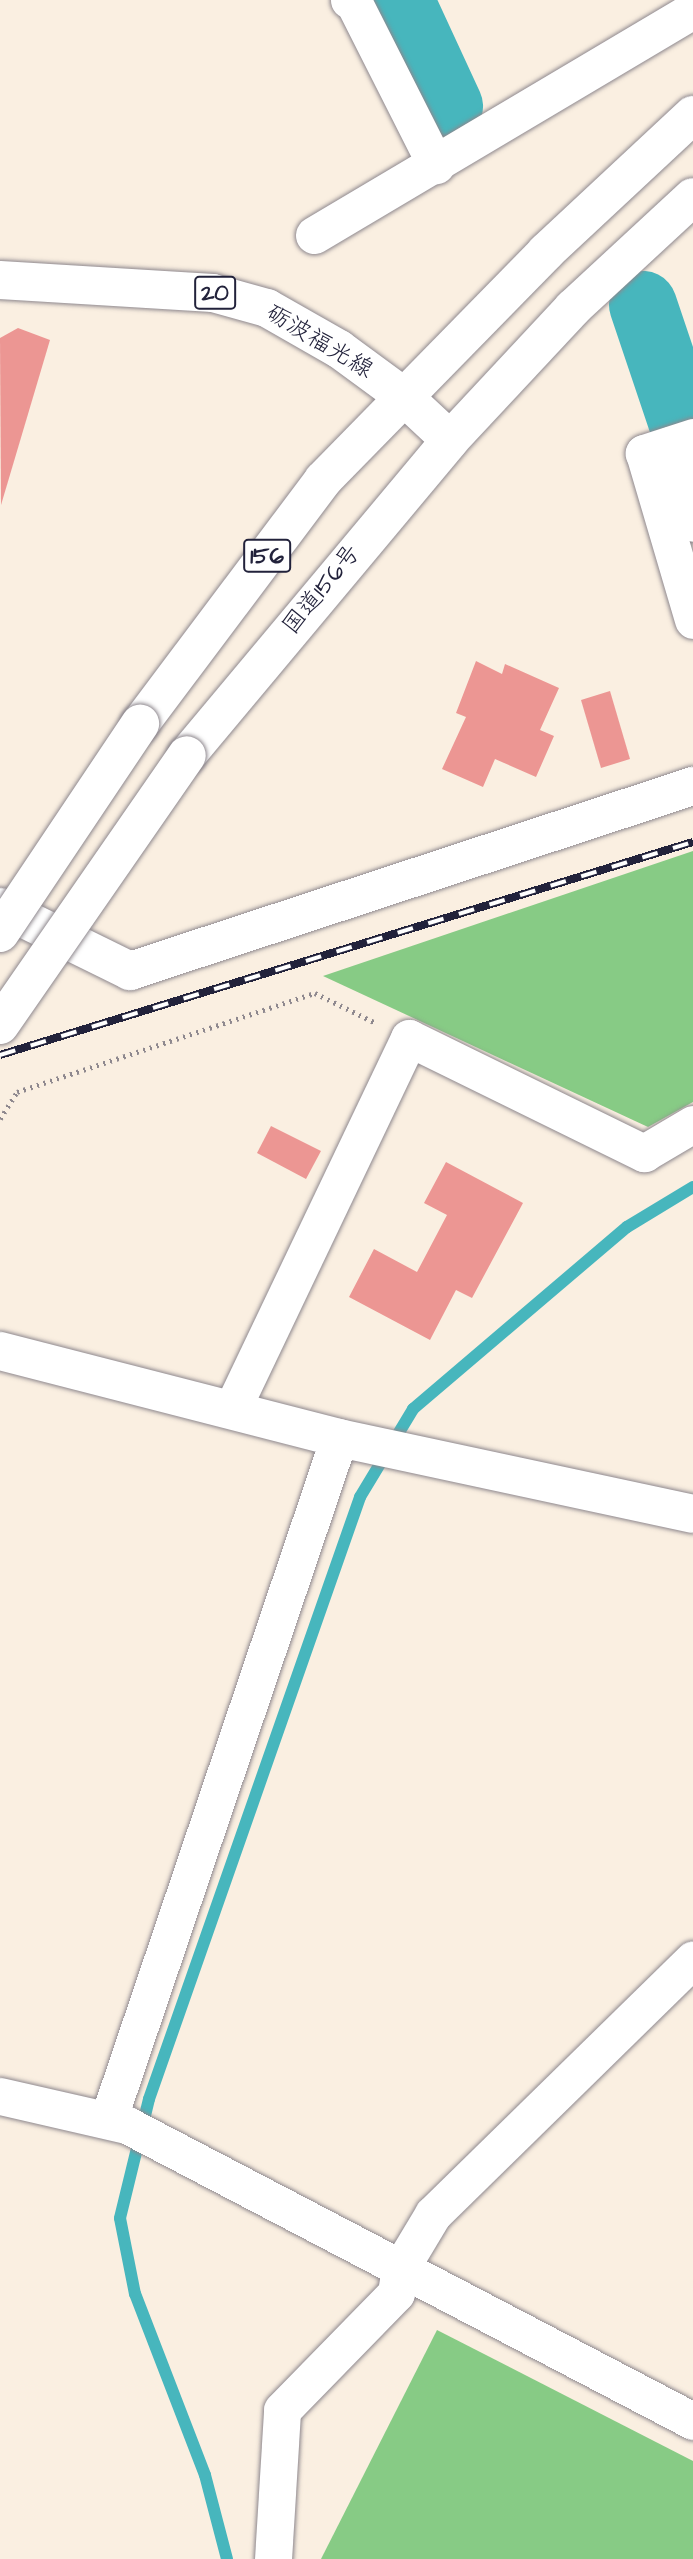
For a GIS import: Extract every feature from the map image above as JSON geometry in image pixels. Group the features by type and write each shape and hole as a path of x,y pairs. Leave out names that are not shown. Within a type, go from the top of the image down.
{"main road":[{"name":"156","path":"0,933 140,724 323,480 546,252 693,115"},
{"name":"国道156号","path":"0,1024 187,755 450,440 573,308 693,197"},
{"name":"砺波福光線","path":"0,280 214,293 267,308 339,349 403,396 450,440"},
{"path":"0,907 130,971 693,786"},
{"path":"0,1351 339,1438 693,1514"}],"street":[{"path":"349,0 353,1 436,165"},
{"path":"314,235 693,10"},
{"path":"693,523 682,441 644,453 693,620"},
{"path":"232,1409 409,1038 644,1153 693,1124"},
{"path":"108,2120 339,1438"},
{"path":"274,2559 282,2410 396,2293 400,2269 433,2214 693,1959"},
{"path":"0,2096 127,2125 693,2421"}],"path":[{"path":"0,1119 17,1092 315,993 409,1038"}],"green space":[{"path":"693,851 693,1102 648,1127 323,976"},
{"path":"437,2330 693,2461 693,2559 321,2559"}],"building":[{"path":"18,328 50,340 1,505 0,338"},
{"path":"476,661 502,674 505,664 559,688 540,730 554,736 536,777 495,759 483,787 442,769 466,717 456,713"},
{"path":"610,691 630,759 601,768 581,700"},
{"path":"271,1126 321,1151 306,1179 257,1153"},
{"path":"446,1162 523,1203 472,1298 456,1290 430,1340 349,1297 374,1249 417,1272 447,1215 424,1203"}],"waterway":[{"path":"400,0 449,106"},
{"path":"643,305 693,454"},
{"path":"227,2559 205,2475 135,2294 120,2218 149,2099 360,1497 413,1409 627,1227 693,1187"}],"railway":[{"path":"0,1055 693,842"}]}
